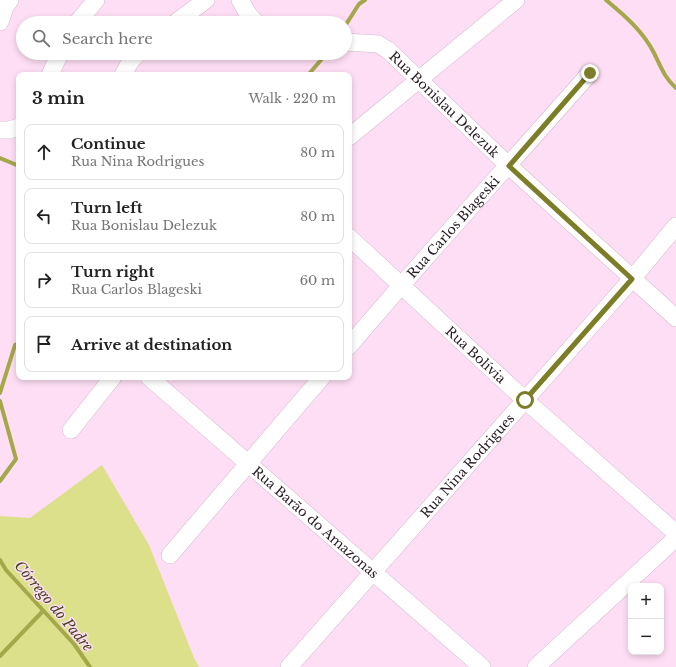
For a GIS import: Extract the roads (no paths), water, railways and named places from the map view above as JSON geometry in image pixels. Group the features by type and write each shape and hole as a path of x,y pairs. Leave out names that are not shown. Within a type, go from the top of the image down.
{"street":[{"path":"0,22 5,7 10,0"},
{"path":"83,16 96,0"},
{"path":"184,16 206,0"},
{"path":"240,0 250,16"},
{"path":"352,135 516,0"},
{"name":"Rua Bonislau Delezuk","path":"352,42 378,44 388,50 509,166 676,318"},
{"path":"51,72 57,60"},
{"path":"125,72 132,60"},
{"name":"Rua Carlos Blageski","path":"352,342 401,284 509,166 590,73"},
{"path":"0,130 16,128"},
{"name":"Rua Nina Rodrigues","path":"289,667 632,279 676,226"},
{"name":"Rua Bolívia","path":"352,240 525,400 676,533"},
{"path":"71,430 111,380"},
{"name":"Rua Barão do Amazonas","path":"152,380 248,464 374,571 482,667"},
{"path":"170,555 319,380"},
{"path":"536,667 676,538"}],"waterway":[{"name":"Córrego do Padre","path":"351,16 359,4 365,0"},
{"path":"606,0 639,31 650,45 666,76 676,88"},
{"name":"Córrego do Padre","path":"311,72 321,60"},
{"path":"0,158 16,165"},
{"name":"Córrego do Padre","path":"0,393 16,344"},
{"name":"Córrego do Padre","path":"0,401 16,459 0,481"},
{"name":"Córrego do Padre","path":"0,560 6,570 74,644 90,667"},
{"path":"0,656 43,611"}]}
